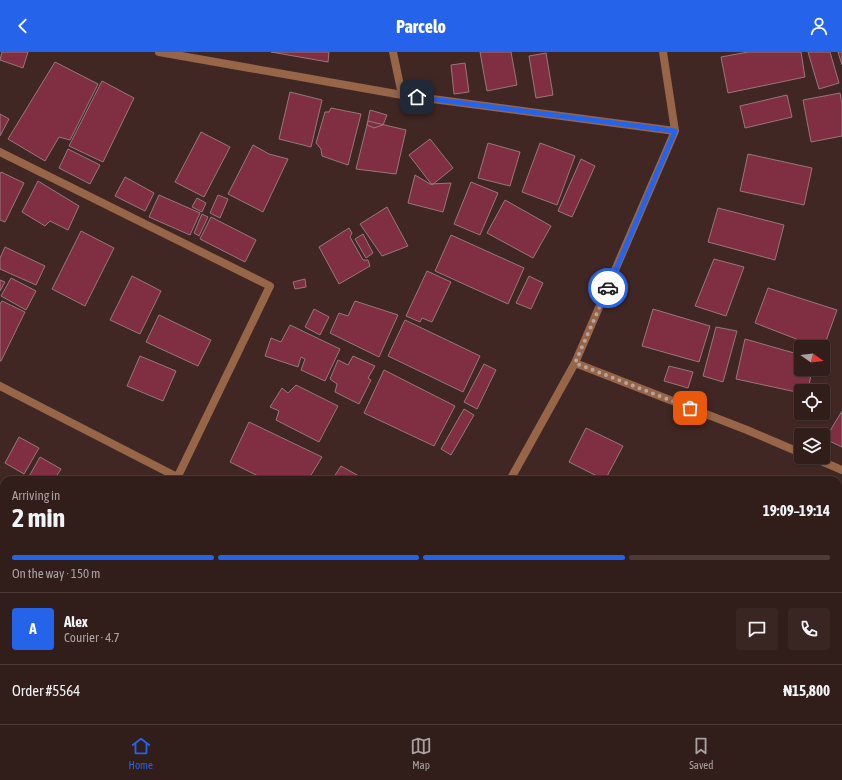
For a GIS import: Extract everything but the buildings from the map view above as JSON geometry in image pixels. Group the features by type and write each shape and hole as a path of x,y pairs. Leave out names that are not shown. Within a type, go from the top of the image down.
{"street":[{"path":"160,52 402,95 675,131"},
{"path":"393,52 402,95"},
{"path":"512,476 575,363 675,131 663,52"},
{"path":"0,152 270,286 180,476"},
{"path":"575,363 747,430 794,450"},
{"path":"0,386 173,476"},
{"path":"828,464 842,470"}],"way so far":[{"path":"608,288 575,363 690,408"}],"route":[{"path":"417,97 675,131 608,288"}]}
